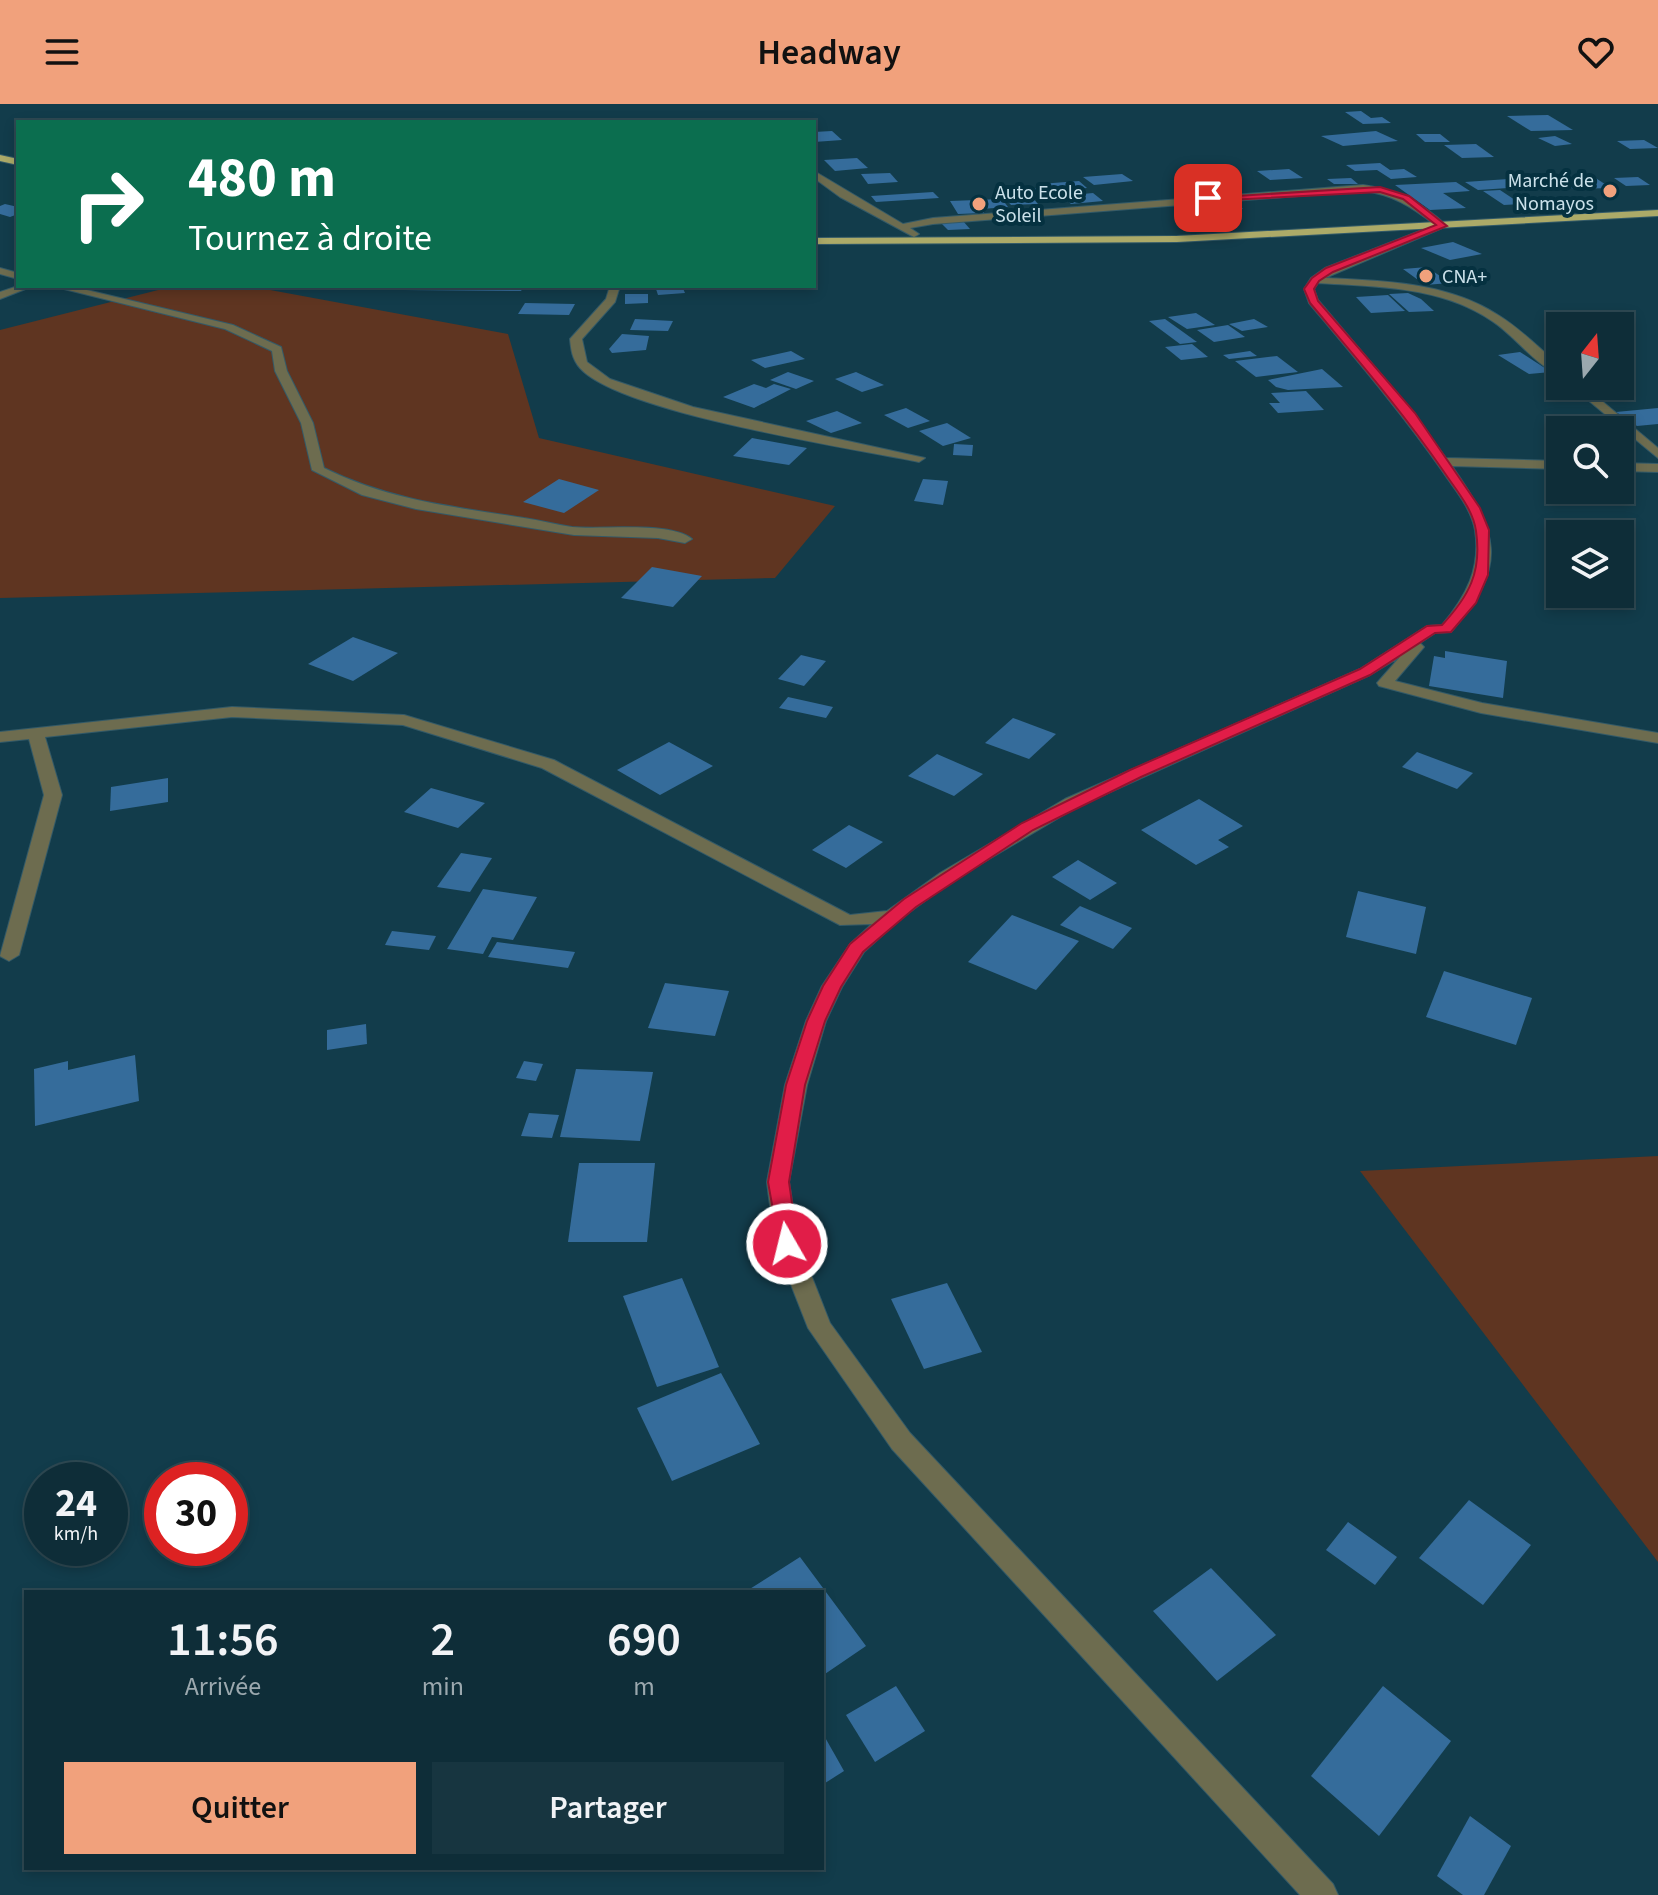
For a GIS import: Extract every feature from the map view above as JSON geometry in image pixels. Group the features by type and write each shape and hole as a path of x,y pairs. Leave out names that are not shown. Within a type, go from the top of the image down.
{"highway":[{"path":"816,241 1190,238 1658,213"}],"street":[{"path":"816,175 843,195 928,241"},
{"path":"902,227 949,219 1363,188 1380,189 1406,197 1442,226 1329,270 1309,289 1313,301 1411,416 1474,508 1482,530 1483,564 1482,575 1470,603 1446,629 1432,629 1365,672 1071,803 946,877 892,916 857,948 832,986 816,1021 796,1085 778,1182 787,1244 820,1328 901,1441 1322,1895"},
{"path":"1315,280 1403,285 1446,295 1492,316 1546,360"},
{"path":"0,296 22,288"},
{"path":"65,288 229,327 277,349 281,371 307,423 318,470 351,489 455,514 522,521 572,531 669,534 685,539"},
{"path":"614,288 611,300 576,339 578,356 598,378 667,404 919,458"},
{"path":"1594,400 1658,454"},
{"path":"1443,462 1546,465"},
{"path":"1634,467 1658,468"},
{"path":"1432,629 1385,683 1481,708 1658,738"},
{"path":"0,737 232,712 404,720 548,764 847,921 892,916"},
{"path":"9,955 53,795 36,734"}],"shaded area":[{"path":"166,288 260,288 508,334 539,438 835,506 775,578 0,598 0,330"},
{"path":"1658,1156 1658,1562 1360,1171"}],"building":[{"path":"1361,111 1371,118 1382,117 1391,123 1363,124 1345,112"},
{"path":"1548,115 1573,130 1531,131 1507,116"},
{"path":"832,131 842,140 816,142 816,132"},
{"path":"1376,131 1398,141 1343,146 1321,136"},
{"path":"1416,134 1440,134 1450,142 1425,142"},
{"path":"1555,136 1572,144 1555,146 1538,138"},
{"path":"1644,140 1658,148 1630,149 1617,141"},
{"path":"1476,144 1494,157 1462,158 1444,145"},
{"path":"857,158 868,168 835,171 824,160"},
{"path":"1380,163 1390,170 1404,169 1417,177 1391,179 1377,170 1355,171 1346,165"},
{"path":"1289,169 1303,178 1270,180 1257,171"},
{"path":"890,173 898,182 868,184 861,174"},
{"path":"1122,174 1133,181 1094,185 1083,177"},
{"path":"1594,177 1611,188 1573,189 1557,179"},
{"path":"1638,177 1650,185 1626,186 1614,178"},
{"path":"1351,178 1358,184 1334,184 1327,179"},
{"path":"1508,179 1523,187 1478,190 1465,182"},
{"path":"1079,181 1087,188 1048,191 1040,184"},
{"path":"1456,182 1470,191 1443,193 1466,208 1430,210 1395,185"},
{"path":"1038,188 1059,199 1048,201 1027,190"},
{"path":"1500,190 1521,204 1504,205 1483,191"},
{"path":"933,192 939,198 876,202 871,196"},
{"path":"1093,193 1103,201 1071,204 1062,196"},
{"path":"1031,196 1038,204 1011,205 1004,197"},
{"path":"1231,198 1243,209 1219,210 1208,199"},
{"name":"Auto Ecole Soleil","path":"1002,199 1008,207 981,209 984,213 958,214 950,201"},
{"path":"0,206 16,207 16,215 10,217 0,214"},
{"path":"963,221 970,229 948,230 941,223"},
{"path":"1453,242 1482,254 1450,260 1421,248"},
{"name":"CNA+","path":"1427,267 1450,283 1425,285 1403,269"},
{"path":"404,288 523,288 521,291 403,290"},
{"path":"656,288 683,288 685,293 658,295"},
{"path":"1408,293 1421,299 1434,311 1409,312 1389,294"},
{"path":"625,294 648,294 648,303 625,304"},
{"path":"1388,295 1405,311 1371,313 1356,297"},
{"path":"525,303 575,304 569,315 518,314"},
{"path":"1196,313 1215,325 1187,329 1168,317"},
{"path":"635,319 673,321 668,331 630,330"},
{"path":"1165,319 1197,342 1180,344 1149,321"},
{"path":"1254,319 1268,327 1242,331 1229,324"},
{"path":"1228,325 1245,337 1214,342 1197,330"},
{"path":"622,334 649,336 646,350 612,353 609,349"},
{"path":"1192,344 1208,357 1181,360 1165,347"},
{"path":"791,351 805,359 765,368 751,360"},
{"path":"1250,351 1257,356 1229,359 1223,355"},
{"path":"1520,352 1546,369 1546,372 1529,374 1498,355"},
{"path":"1277,356 1298,372 1256,377 1235,361"},
{"path":"1322,369 1343,387 1288,390 1276,387 1268,380"},
{"path":"788,372 814,381 796,389 770,380"},
{"path":"856,372 884,385 862,392 835,379"},
{"path":"754,384 766,388 774,384 791,389 754,408 723,397"},
{"path":"1306,391 1324,410 1278,413 1269,403 1280,403 1271,393"},
{"path":"906,408 930,421 908,428 884,415"},
{"path":"1658,408 1658,424 1637,426 1634,416 1622,416 1616,412"},
{"path":"837,411 862,423 831,433 806,421"},
{"path":"947,423 971,438 943,446 919,431"},
{"path":"752,438 807,448 789,465 733,456"},
{"path":"954,444 973,445 972,456 953,455"},
{"path":"559,479 599,490 564,513 523,502"},
{"path":"923,479 948,481 943,505 914,501"},
{"path":"652,567 702,576 673,607 621,598"},
{"path":"353,637 398,653 353,681 308,664"},
{"path":"1445,651 1507,661 1503,698 1429,686 1434,656 1445,658"},
{"path":"801,655 826,661 804,686 778,679"},
{"path":"788,697 833,707 826,718 779,708"},
{"path":"1013,718 1056,734 1029,759 985,743"},
{"path":"669,742 713,766 660,795 617,770"},
{"path":"1417,752 1473,773 1457,789 1402,767"},
{"path":"937,754 983,774 954,796 908,776"},
{"path":"168,778 168,802 110,811 111,787"},
{"path":"431,788 485,803 458,828 404,812"},
{"path":"1199,799 1243,826 1218,840 1229,847 1196,865 1141,830"},
{"path":"849,825 883,842 846,868 812,850"},
{"path":"461,853 492,858 470,892 437,887"},
{"path":"1078,860 1117,883 1090,900 1052,877"},
{"path":"483,889 537,897 513,940 492,937 483,954 447,949"},
{"path":"1358,891 1426,907 1416,954 1346,937"},
{"path":"1080,906 1132,928 1113,949 1060,925"},
{"path":"1012,915 1079,941 1036,990 968,962"},
{"path":"392,931 436,936 429,950 385,945"},
{"path":"497,942 575,952 568,968 488,957"},
{"path":"1444,971 1532,998 1516,1045 1426,1017"},
{"path":"665,983 729,991 715,1036 648,1028"},
{"path":"366,1024 367,1044 327,1050 327,1030"},
{"path":"135,1055 139,1101 35,1126 34,1069 68,1061 68,1070"},
{"path":"524,1061 543,1064 536,1081 516,1078"},
{"path":"576,1069 653,1072 640,1141 560,1137"},
{"path":"529,1113 559,1115 552,1138 521,1136"},
{"path":"579,1163 655,1163 647,1242 568,1242"},
{"path":"682,1278 719,1367 657,1387 623,1296"},
{"path":"947,1283 982,1352 924,1369 891,1299"},
{"path":"721,1373 760,1444 672,1481 637,1408"},
{"path":"1469,1500 1531,1545 1483,1605 1419,1558"},
{"path":"1348,1522 1397,1557 1375,1585 1326,1550"},
{"path":"800,1557 866,1646 824,1675 824,1590 748,1590"},
{"path":"1211,1568 1276,1635 1217,1681 1153,1611"},
{"path":"896,1686 925,1731 875,1762 846,1715"},
{"path":"1383,1686 1451,1741 1379,1836 1311,1776"},
{"path":"824,1736 844,1771 824,1784"},
{"path":"1470,1816 1511,1846 1484,1895 1463,1895 1437,1876"}],"place":[{"name":"Marché de Nomayos","path":"1610,191"},
{"name":"Auto Ecole Soleil","path":"979,204"},
{"name":"CNA+","path":"1426,276"}],"route":[{"path":"787,1244 778,1182 796,1085 816,1021 832,986 857,948 892,916 946,877 1071,803 1365,672 1432,629 1446,629 1470,603 1482,575 1482,530 1474,508 1411,416 1313,301 1309,289 1329,270 1442,226 1406,197 1380,189 1208,198"}]}
